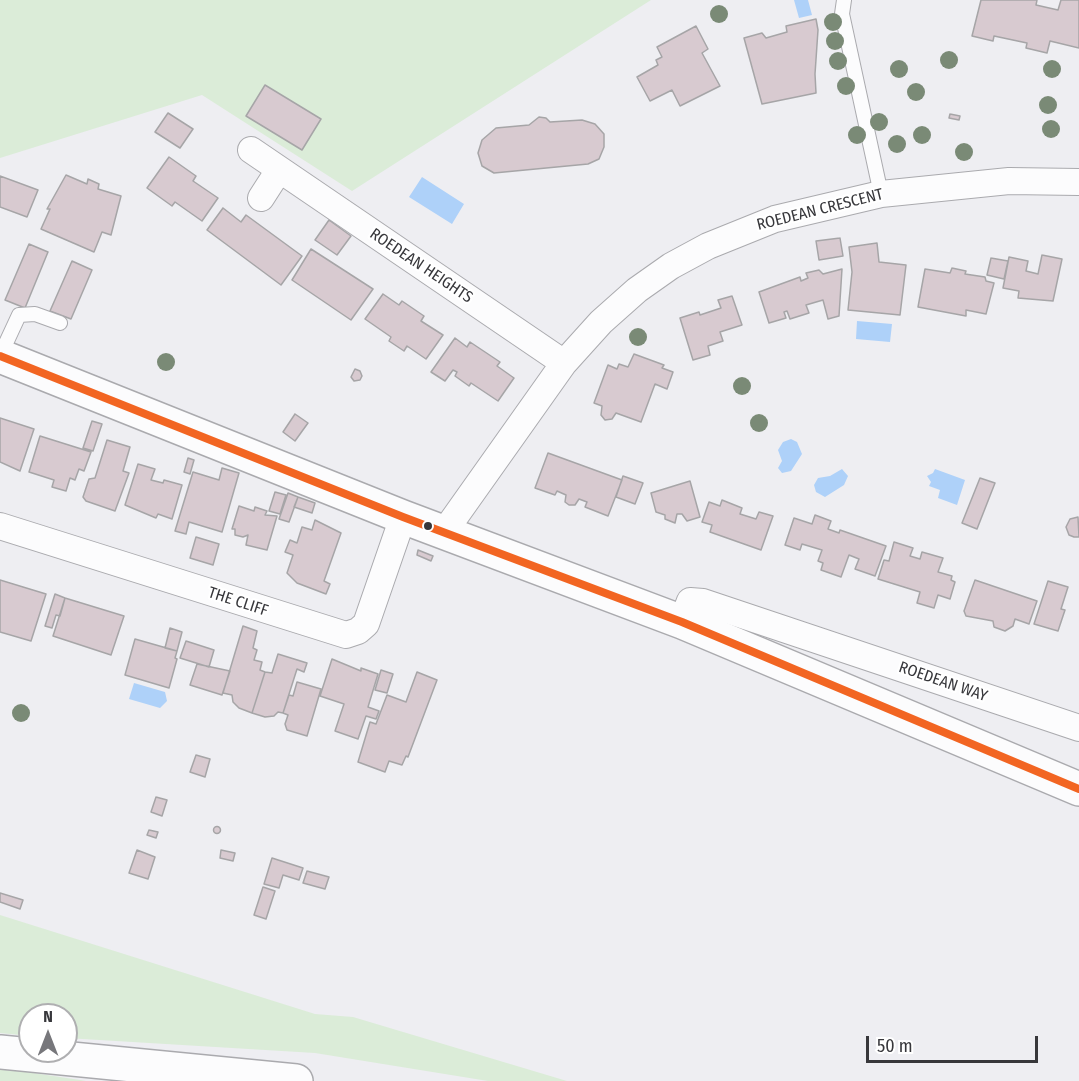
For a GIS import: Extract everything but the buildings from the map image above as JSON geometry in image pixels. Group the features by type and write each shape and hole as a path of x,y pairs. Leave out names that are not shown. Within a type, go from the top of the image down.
{"main road":[{"path":"0,356 446,534 682,622 1079,789"},
{"path":"0,1052 296,1081"}],"street":[{"name":"ROEDEAN HEIGHTS","path":"251,150 564,363"},
{"path":"261,198 279,170"},
{"name":"ROEDEAN CRESCENT","path":"446,534 461,509 564,363 601,322 638,290 671,266 708,246 775,219 881,194 1009,181 1079,182"},
{"name":"THE CLIFF","path":"0,526 346,634 358,631 366,624 403,517"},
{"name":"ROEDEAN WAY","path":"682,622 688,604 694,600 808,635 1079,728"},
{"path":"793,669 808,635"}],"lane":[{"path":"844,0 842,14 881,194"},
{"path":"0,356 18,315 35,314 60,323"}],"green space":[{"path":"0,0 651,0 352,191 202,95 0,158"},
{"path":"0,915 315,1014 353,1017 567,1081 488,1081 315,1053 78,1039 78,1003 18,1003 18,1035 0,1033"},
{"path":"0,1068 80,1080 86,1081 0,1081"}],"water":[{"path":"794,0 808,0 812,15 799,18"},
{"path":"422,177 464,204 452,224 409,197"},
{"path":"857,321 892,324 890,342 856,339"},
{"path":"791,439 797,442 802,454 791,471 782,473 778,468 782,461 778,450 783,442"},
{"path":"842,469 848,476 844,485 825,497 816,492 814,485 818,478 830,476"},
{"path":"935,469 965,480 957,505 938,498 940,490 929,486 931,482 927,476"},
{"path":"134,683 165,692 167,701 160,708 129,699"}],"transit line":[{"path":"0,356 403,517 682,622 1079,789"}]}
